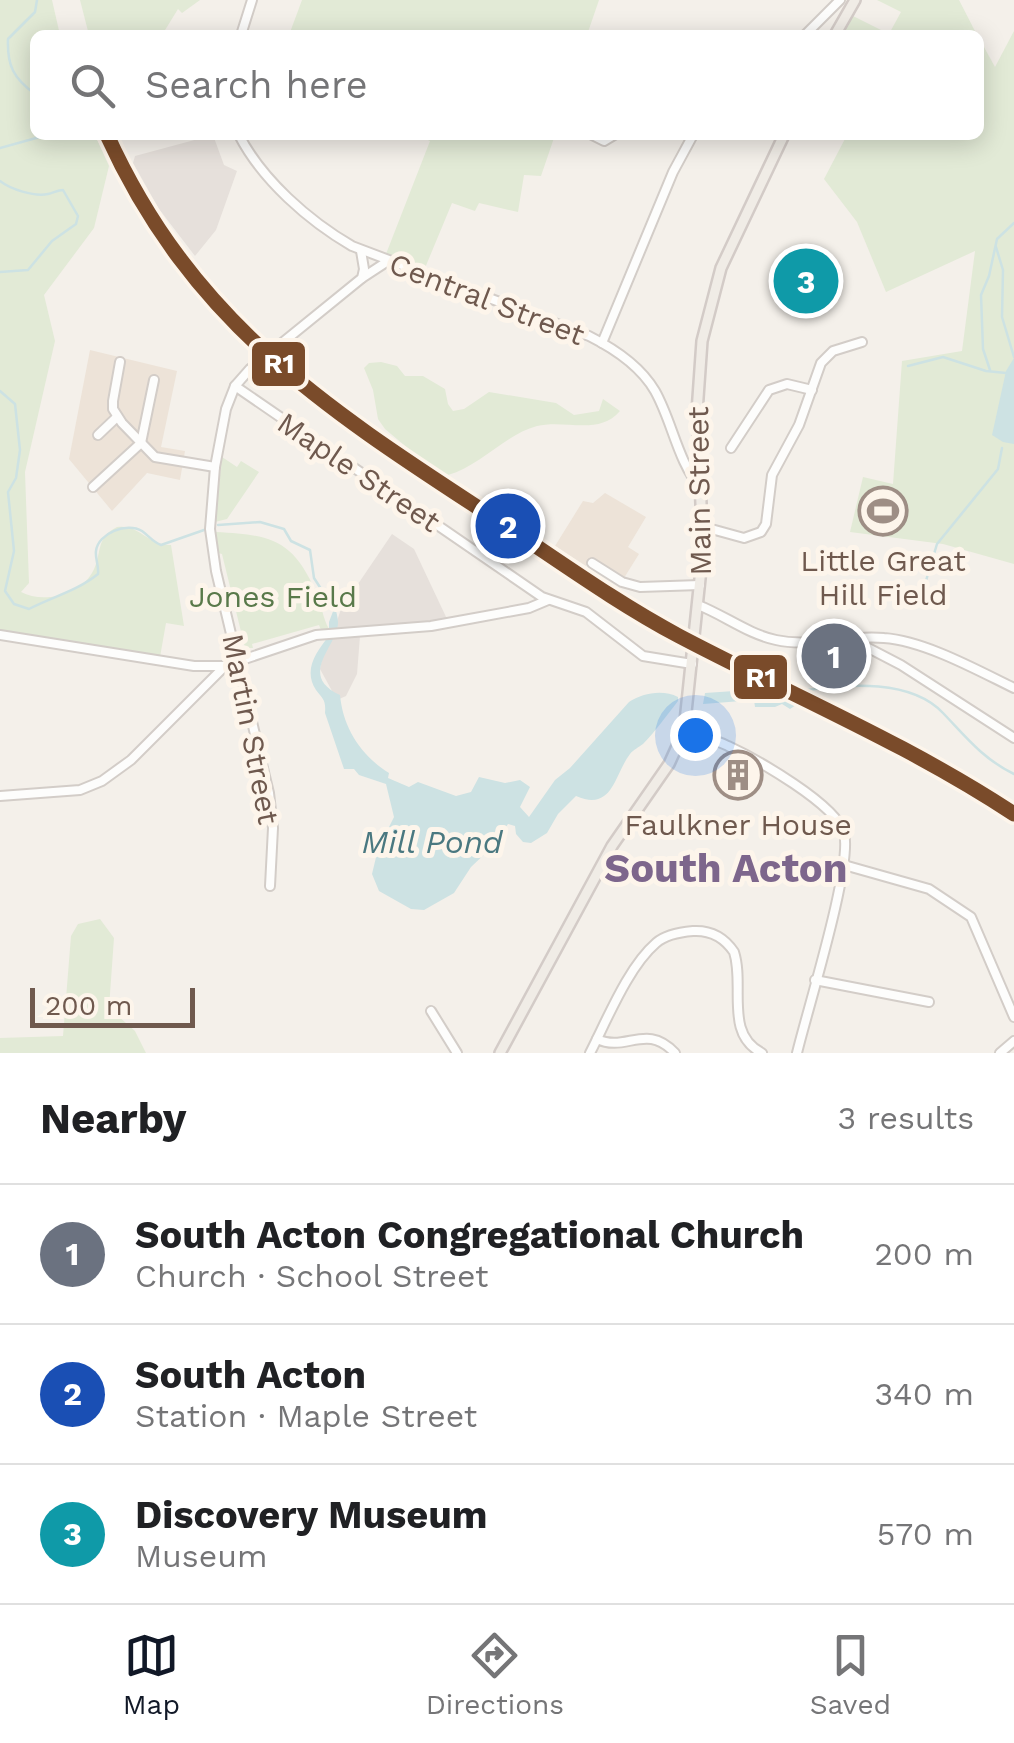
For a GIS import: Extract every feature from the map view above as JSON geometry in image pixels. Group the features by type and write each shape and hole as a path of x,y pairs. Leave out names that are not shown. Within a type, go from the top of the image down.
{"main road":[{"path":"839,30 855,0"},
{"name":"Main Street","path":"500,1053 615,840 671,761 684,731 704,527 698,388 708,312 728,250 782,140"}],"street":[{"path":"243,30 252,0"},
{"path":"810,30 840,0"},
{"path":"831,9 845,18"},
{"name":"Central Street","path":"242,140 293,201 324,229 361,251 602,343 653,388 684,462 702,490"},
{"path":"602,343 673,172 690,140"},
{"path":"361,251 362,278"},
{"path":"235,386 362,278 388,261"},
{"path":"704,527 744,538 761,532 766,524 770,479 799,425 828,355 862,342"},
{"path":"120,362 112,401 117,418 161,459 214,466"},
{"path":"93,488 141,444 154,380"},
{"path":"731,448 768,390 787,384 812,390"},
{"name":"Martin Street","path":"235,386 214,466 212,550 271,808 270,886"},
{"name":"Maple Street","path":"235,386 548,600 569,604 589,614 643,656 692,660"},
{"path":"98,435 117,418"},
{"path":"592,564 637,587 700,585"},
{"path":"0,796 80,790 102,781 132,760 224,666 238,659 326,633 431,626 529,608 548,600"},
{"path":"698,605 770,639 798,643 879,637 906,642 1014,688"},
{"path":"0,634 194,666 224,666"},
{"path":"851,640 901,664 1014,738"},
{"path":"684,731 734,748 825,807 844,832 844,865 797,1053"},
{"path":"844,865 935,892 971,917 1014,1017"},
{"path":"590,1053 626,985 656,942 677,934 703,931 724,939 734,952 740,1027 748,1044 762,1053"},
{"path":"815,980 842,982 928,1002"},
{"path":"431,1011 457,1053"},
{"path":"597,1039 610,1044 649,1038 664,1042 675,1053"},
{"path":"1000,1053 1014,1041"}],"shaded area":[{"path":"194,140 215,140 224,165 237,171 216,230 195,256 159,209 133,163 135,156"},
{"path":"90,350 177,371 161,447 185,451 180,480 147,473 112,511 69,459"},
{"path":"605,493 646,517 628,547 639,554 624,578 591,558 586,566 555,546 583,501 593,503"},
{"path":"392,534 414,549 447,619 334,630 341,609"},
{"path":"360,636 357,674 346,696 337,700 320,669 323,654 333,637"}],"green space":[{"path":"0,0 52,0 59,30 30,30 30,140 97,140 109,166 94,228 44,295 55,341 25,472 29,583 21,592 50,597 79,587 92,573 105,536 117,527 125,527 171,545 184,626 166,623 160,657 0,630"},
{"path":"80,0 200,0 182,13 178,9 165,30 88,30"},
{"path":"302,0 599,0 589,30 291,30"},
{"path":"877,0 959,0 974,30 891,30 901,12"},
{"path":"853,16 881,30 845,30"},
{"path":"1014,31 1014,564 943,544 850,532 863,477 893,484 902,361 962,351 975,251 886,292 857,222 824,179 844,140 984,140 984,47 995,67"},
{"path":"553,140 541,176 524,175 518,212 479,203 475,211 452,203 425,268 386,254 430,141"},
{"path":"369,363 397,366 405,376 423,376 445,389 453,411 464,409 489,392 556,403 574,415 599,411 603,399 620,411 602,423 548,424 526,430 448,475 416,455 378,419 364,368"},
{"path":"222,457 237,467 241,461 259,472 227,519 215,522"},
{"name":"Jones Field","path":"216,532 265,538 288,550 307,574 329,629 321,630 319,625 245,648 222,554 218,553"},
{"path":"100,919 114,938 109,1008 135,1031 146,1053 0,1053 0,1038 63,1036 71,936 78,924"}],"water":[{"path":"1014,358 1014,444 992,435 1006,371"},
{"name":"Mill Pond","path":"335,606 338,623 322,661 321,679 340,695 349,729 362,749 389,773 388,778 409,787 418,782 456,796 471,792 479,777 505,783 520,780 530,787 520,807 529,817 555,780 629,702 659,693 678,697 678,701 630,754 605,795 588,800 576,796 558,814 547,833 531,843 523,842 515,826 508,824 454,893 424,910 411,909 379,891 372,874 378,849 394,817 386,784 359,775 354,769 344,769 324,702 312,683 311,668 329,636"},
{"path":"749,690 793,697 799,703 790,709 782,704 755,707 754,700 703,704 705,693"}],"waterway":[{"path":"30,90 13,70 8,39 35,12 37,0"},
{"path":"0,148 30,140"},
{"path":"0,181 36,194 63,190 78,216 76,224 52,241 28,270 0,272"},
{"path":"990,370 983,349 981,295 997,239 1014,223"},
{"path":"996,247 1003,270 1002,317 1014,357"},
{"path":"908,366 943,357 1006,373"},
{"path":"0,391 15,404 20,450 16,478 8,492 14,551 5,591 14,604 29,609 90,580 98,574 98,545 114,531 136,529 161,545 204,530"},
{"path":"919,604 937,544 998,469 1002,448"},
{"path":"218,525 260,522 284,529 291,541 310,550 314,578 334,609"},
{"path":"807,690 878,686 914,694 930,702 984,754 1014,774"}],"transit line":[{"name":"R1","path":"110,140 141,201 180,259 223,310 321,399 632,609 891,742 1014,814"}],"place":[{"name":"Discovery Museum","path":"806,281"},
{"name":"Little Great Hill Field","path":"883,511"},
{"name":"South Acton","path":"508,526"},
{"name":"South Acton Congregational Church","path":"834,656"},
{"name":"Faulkner House","path":"738,775"}],"district":[{"name":"South Acton","path":"726,868"}]}
